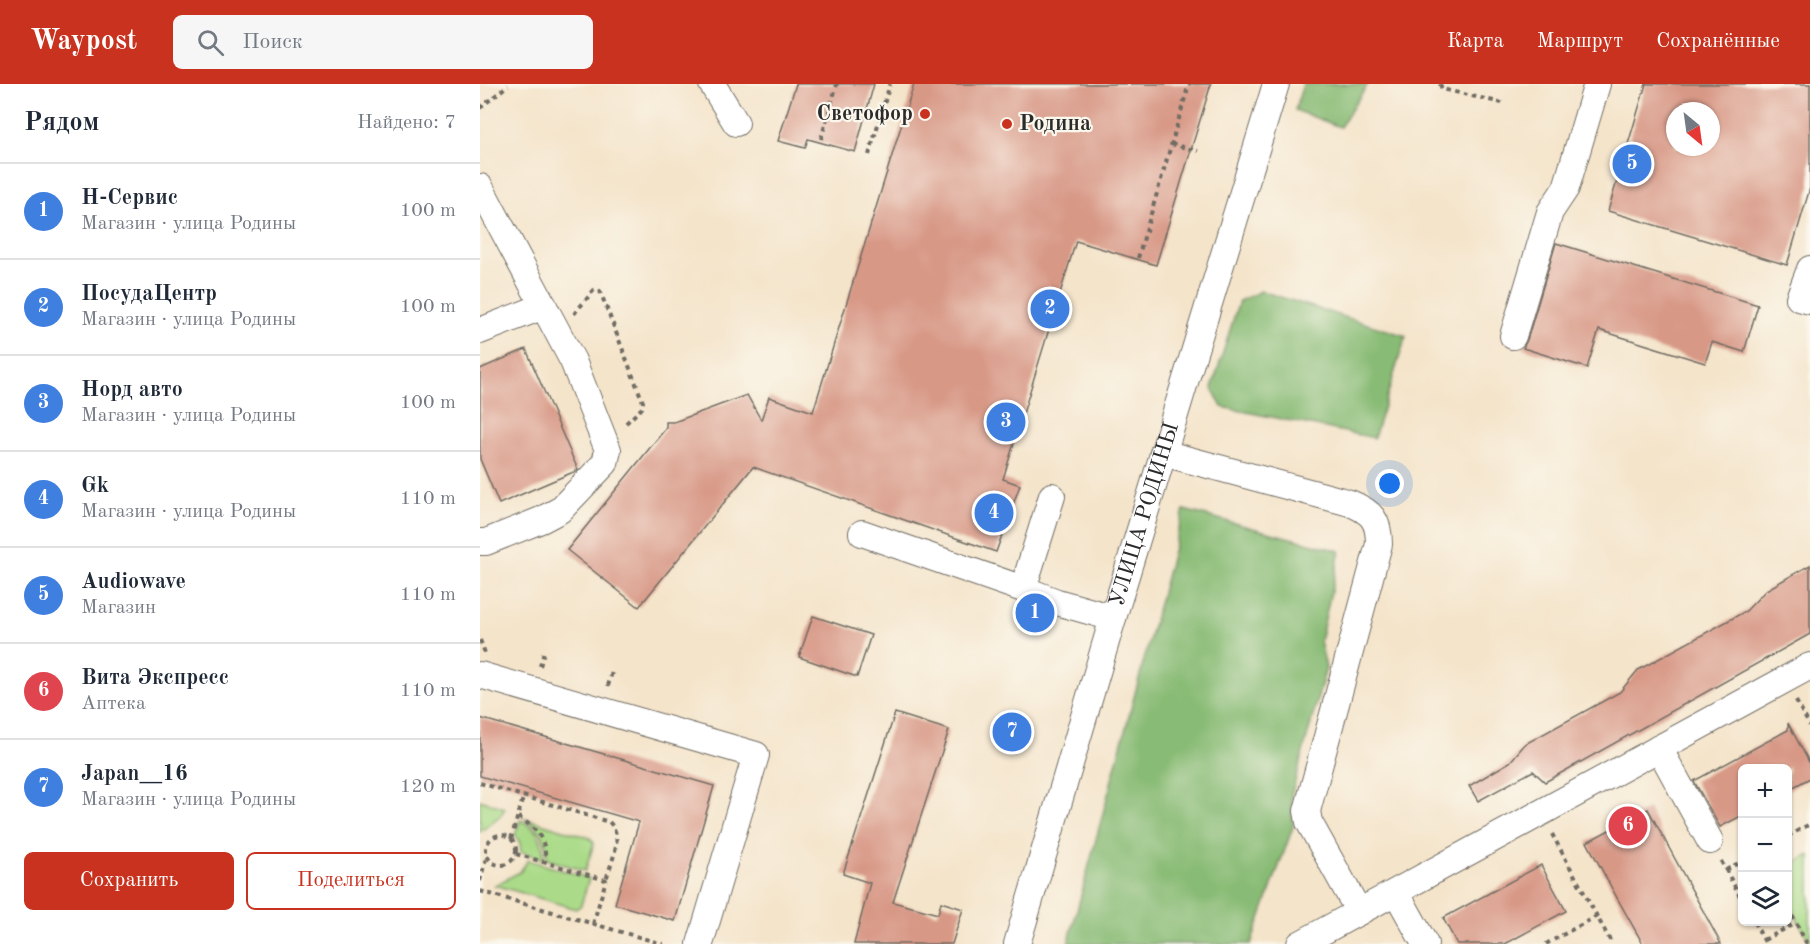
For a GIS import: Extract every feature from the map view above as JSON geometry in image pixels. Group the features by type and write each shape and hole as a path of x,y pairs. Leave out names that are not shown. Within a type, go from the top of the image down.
{"street":[{"path":"712,84 736,123"},
{"name":"УЛИЦА РОДИНЫ","path":"1017,944 1113,618 1276,84"},
{"path":"1513,336 1550,212 1566,188 1597,84"},
{"path":"480,187 573,361 608,450 605,464 560,510 541,520 486,542 480,542"},
{"path":"1810,268 1799,298 1810,301"},
{"path":"480,331 544,306"},
{"path":"1163,453 1350,503 1365,510 1375,521 1379,531 1379,544 1307,811 1309,822 1359,912"},
{"path":"1023,589 1052,496"},
{"path":"862,533 1057,602 1113,618"},
{"path":"483,664 756,755 700,944"},
{"path":"1300,944 1810,666"},
{"path":"1659,748 1710,841"},
{"path":"1396,892 1425,944"}],"path":[{"path":"821,139 837,84"},
{"path":"869,155 890,84"},
{"path":"1138,258 1189,84"},
{"path":"1440,84 1442,89 1502,103"},
{"path":"480,108 508,85"},
{"path":"1171,144 1198,152"},
{"path":"579,309 594,290 600,291 643,402 640,411 605,441"},
{"path":"480,640 483,664"},
{"path":"480,783 604,819 612,824 617,840 593,924"},
{"path":"511,839 524,795"},
{"path":"1540,813 1612,944"},
{"path":"518,817 531,825 541,837 545,852 544,862"},
{"path":"1792,834 1810,824"},
{"path":"480,879 489,841 498,836 507,836 516,849 516,854 510,862 499,865 487,855"},
{"path":"1710,841 1738,891"},
{"path":"480,844 487,846"},
{"path":"516,854 606,880"},
{"path":"1726,870 1738,864"},
{"path":"480,891 663,944"},
{"path":"1546,944 1596,916"},
{"path":"1792,916 1807,944"},
{"path":"1757,926 1765,942 1796,923"}],"green space":[{"path":"1303,84 1368,84 1340,127 1295,110"},
{"path":"1261,291 1406,336 1374,438 1222,407 1212,388 1239,301"},
{"path":"1184,510 1340,551 1320,641 1326,668 1291,796 1293,827 1251,944 1068,944"},
{"path":"480,800 505,808 501,815 480,832"},
{"path":"524,818 590,838 594,843 585,871 546,859 545,841 535,826"},
{"path":"520,820 538,835 543,846 543,859 521,852 520,843 515,835"},
{"path":"1810,855 1810,943 1792,909 1792,865"},
{"path":"528,860 589,878 581,905 576,909 495,885 520,872"}],"building":[{"path":"796,84 874,84 855,152 808,139 805,148 778,141"},
{"path":"914,84 1211,84 1156,265 1076,241 1003,479 1020,485 996,552 753,467 639,607 567,550 666,428 666,422 674,422 747,395 761,420 769,397 813,412"},
{"path":"1646,84 1810,84 1810,188 1787,265 1608,211"},
{"path":"1556,243 1758,305 1744,352 1712,342 1705,363 1599,330 1587,368 1523,348"},
{"path":"526,349 578,470 499,504 480,459 480,369"},
{"path":"1810,565 1810,634 1545,782 1533,771 1478,801 1469,786 1510,762 1525,744 1620,692 1638,670 1746,611 1766,590"},
{"path":"813,616 871,635 857,677 799,657"},
{"path":"895,713 949,730 893,902 938,914 941,902 963,909 952,944 854,944 870,883 843,874"},
{"path":"480,718 714,786 675,921 615,904 639,822 480,776"},
{"path":"1788,723 1810,764 1810,778 1792,788 1792,764 1738,764 1738,818 1720,827 1694,781 1788,730"},
{"path":"1648,809 1721,944 1643,944 1616,896 1587,842"},
{"path":"1541,865 1566,911 1505,944 1457,944 1443,918"}],"place":[{"name":"Светофор","path":"925,114"},
{"name":"Родина","path":"1007,124"},
{"name":"Audiowave","path":"1632,164"},
{"name":"ПосудаЦентр","path":"1050,309"},
{"name":"Норд авто","path":"1006,422"},
{"name":"Gk","path":"994,513"},
{"name":"Н-Сервис","path":"1035,613"},
{"name":"Japan__16","path":"1012,732"},
{"name":"Вита Экспресс","path":"1628,826"}]}
